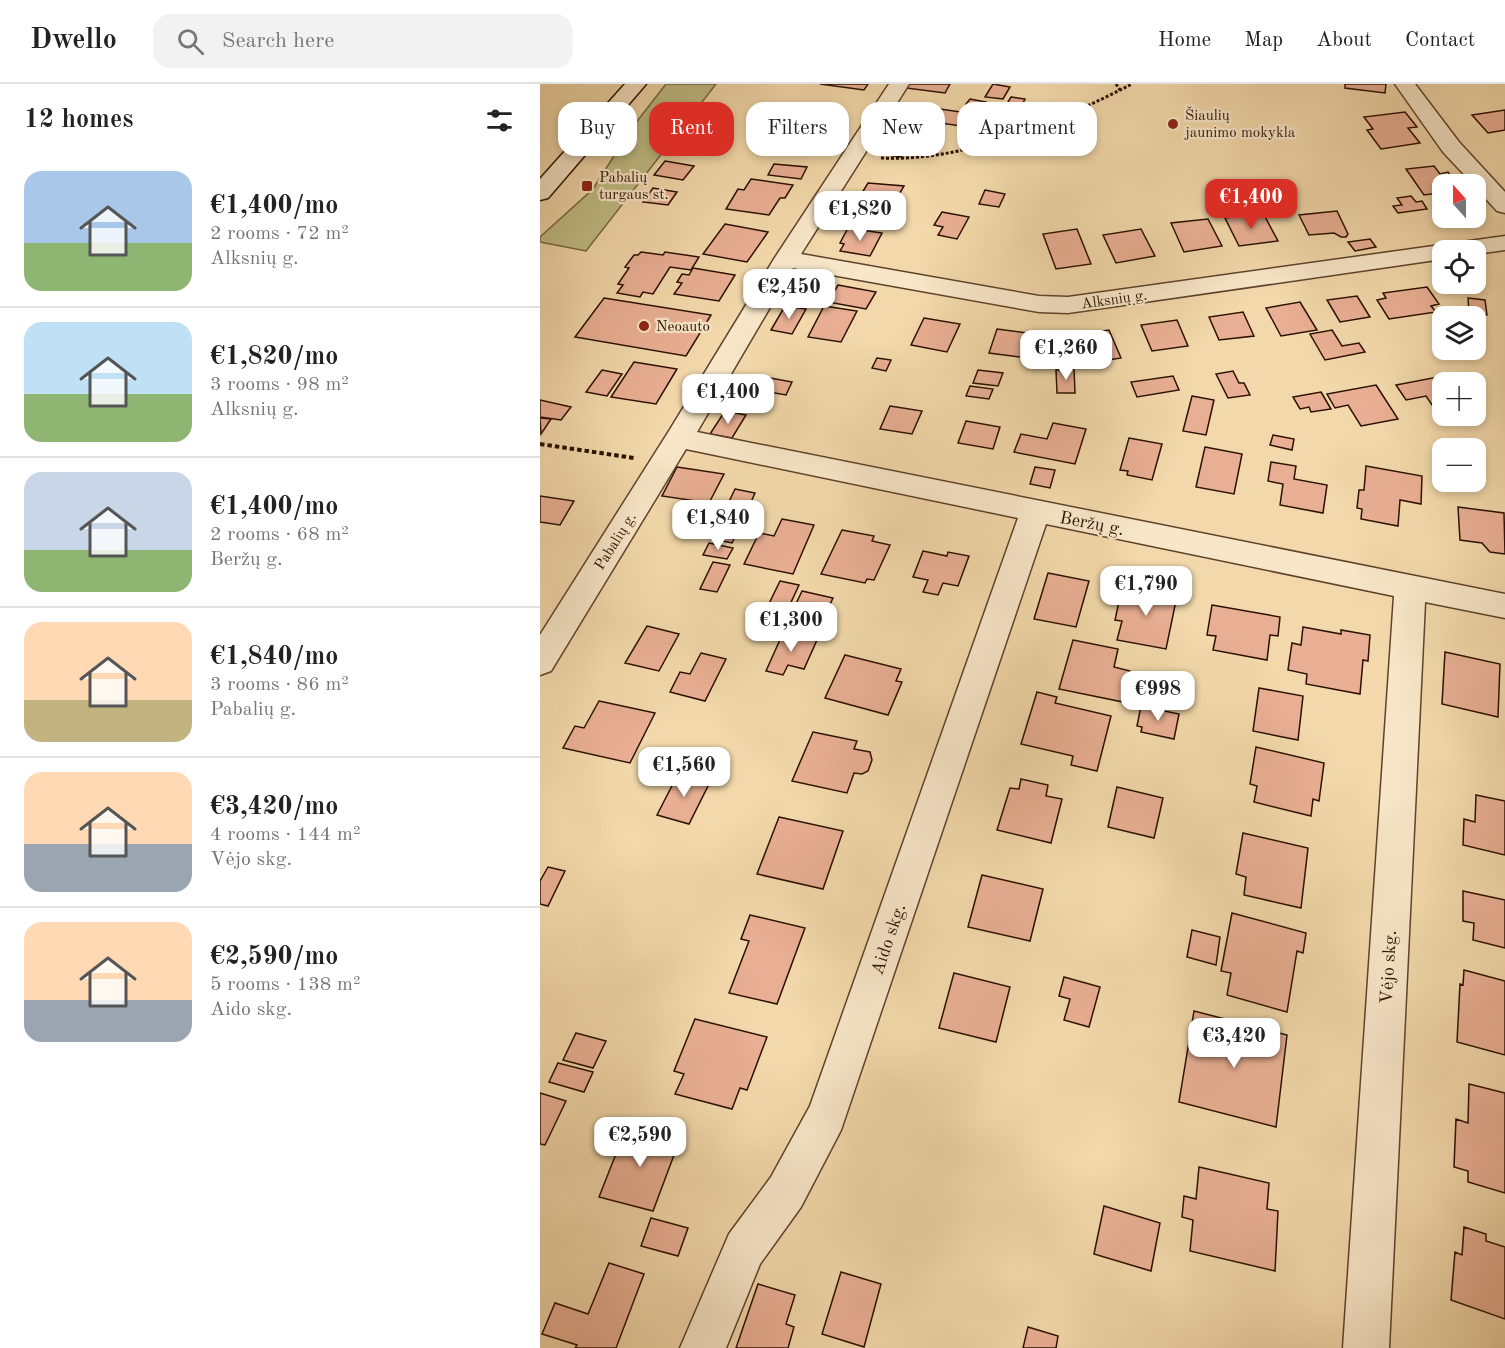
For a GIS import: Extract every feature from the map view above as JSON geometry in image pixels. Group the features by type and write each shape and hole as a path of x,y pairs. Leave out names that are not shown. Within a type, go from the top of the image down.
{"street":[{"path":"540,193 636,84"},
{"name":"Pabalių g.","path":"540,662 679,438 786,259 857,153 899,84"},
{"path":"1405,84 1451,147 1505,206"},
{"path":"1486,245 1505,243"},
{"name":"Alksnių g.","path":"786,259 1039,304 1068,305 1432,254"},
{"name":"Beržų g.","path":"679,438 1505,606"},
{"name":"Aido skg.","path":"703,1348 744,1249 786,1192 827,1116 1035,512"},
{"name":"Vėjo skg.","path":"1366,1348 1410,587"}],"path":[{"path":"1116,84 1120,90"},
{"path":"857,153 897,161 941,153 1026,130 1132,84"},
{"path":"540,444 664,462"}],"shaded area":[{"path":"666,84 716,84 702,102 652,102"},
{"path":"649,106 649,156 660,156 586,251 540,242 540,237 593,189 614,156 637,156 637,121"}],"building":[{"path":"820,84 868,84 864,90"},
{"path":"909,84 950,84 945,93 906,88"},
{"path":"993,84 1010,87 1003,99 985,97"},
{"path":"1345,84 1386,84 1385,93 1345,88"},
{"path":"1011,97 1025,99 1024,102 1008,102"},
{"path":"970,99 986,102 968,102"},
{"path":"945,110 957,111 957,125 945,124"},
{"path":"1505,110 1505,130 1488,133 1472,115"},
{"path":"1405,112 1417,127 1408,128 1420,143 1381,149 1367,130 1373,129 1364,117"},
{"path":"665,161 694,166 683,180 654,175"},
{"path":"774,164 807,167 801,179 768,175"},
{"path":"1434,166 1440,174 1432,174 1432,194 1424,195 1406,169"},
{"path":"751,179 793,185 785,198 780,198 769,215 726,209 738,189 744,190"},
{"path":"868,183 904,186 898,196 903,197 897,208 857,201"},
{"path":"653,188 677,192 668,205 643,202"},
{"path":"985,190 1005,194 999,207 979,204"},
{"path":"1411,196 1416,202 1422,201 1427,209 1398,213 1393,206 1402,205 1397,198"},
{"path":"1337,211 1348,234 1346,237 1334,233 1309,235 1299,215"},
{"path":"942,212 969,217 957,239 938,235 943,227 934,225"},
{"path":"1263,213 1278,241 1239,246 1225,218"},
{"path":"1208,219 1222,246 1184,252 1171,223"},
{"path":"725,224 768,232 747,262 703,254"},
{"path":"848,228 882,233 870,256 840,251 844,244 840,243"},
{"path":"1077,229 1091,264 1056,269 1043,234"},
{"path":"1141,229 1155,256 1116,263 1103,235"},
{"path":"1370,239 1376,247 1355,251 1348,242"},
{"path":"641,252 663,255 665,252 699,257 691,270 670,267 653,294 643,292 640,297 617,293 623,285 618,284 629,268 625,267 634,255"},
{"path":"693,268 735,275 719,301 674,294 682,283 677,282 682,274 689,275"},
{"path":"838,285 876,292 866,309 828,302"},
{"path":"1427,287 1439,304 1431,306 1432,313 1389,319 1377,300 1386,298 1383,293"},
{"path":"1357,296 1370,317 1340,322 1327,300"},
{"name":"Neoauto","path":"604,298 711,315 686,356 575,337"},
{"path":"1468,298 1485,300 1486,306 1469,306"},
{"path":"1300,302 1317,330 1281,336 1266,308"},
{"path":"785,306 806,309 792,334 771,330"},
{"path":"824,306 857,311 841,342 808,337"},
{"path":"1243,312 1254,336 1219,340 1209,317"},
{"path":"924,318 960,324 947,352 911,345"},
{"path":"1177,320 1188,346 1152,351 1141,325"},
{"path":"997,329 1034,334 1027,358 989,353"},
{"path":"1109,330 1121,358 1084,364 1073,335"},
{"path":"1332,330 1342,346 1359,343 1365,352 1325,360 1310,334"},
{"path":"877,358 891,360 886,371 872,368"},
{"path":"634,362 677,369 656,404 611,397"},
{"path":"1074,369 1075,393 1057,393 1056,370"},
{"path":"602,370 622,374 607,396 586,392"},
{"path":"978,370 1003,373 998,386 973,383"},
{"path":"1233,371 1239,383 1244,383 1250,395 1228,398 1216,374"},
{"path":"1173,376 1179,390 1137,397 1131,382"},
{"path":"765,377 792,382 786,395 758,390"},
{"path":"1432,378 1432,405 1426,396 1406,400 1396,385"},
{"path":"1376,385 1398,419 1361,426 1348,405 1335,408 1327,394"},
{"path":"970,386 993,389 989,399 966,396"},
{"path":"1321,392 1331,409 1311,412 1309,407 1300,409 1293,397"},
{"path":"1192,396 1214,400 1206,435 1183,431"},
{"path":"540,400 571,407 561,420 540,417"},
{"path":"890,406 922,411 912,434 880,429"},
{"path":"725,411 746,415 732,438 710,434"},
{"path":"540,419 551,419 541,434"},
{"path":"966,421 1000,427 993,449 958,443"},
{"path":"1053,423 1086,429 1075,464 1014,452 1021,434 1047,439"},
{"path":"1273,435 1294,439 1292,450 1270,445"},
{"path":"1129,438 1162,444 1152,480 1127,475 1128,471 1120,470"},
{"path":"1205,447 1242,454 1234,494 1196,487"},
{"path":"1271,462 1296,466 1294,479 1327,485 1323,513 1280,505 1283,484 1268,481"},
{"path":"1366,466 1422,476 1421,504 1400,500 1398,526 1361,519 1362,509 1357,508 1359,490 1364,490"},
{"path":"677,467 724,474 709,503 662,496"},
{"path":"1035,467 1055,470 1050,488 1030,484"},
{"path":"735,489 755,493 747,511 726,508"},
{"path":"540,496 574,501 560,525 540,522"},
{"path":"1458,507 1504,513 1505,554 1490,552 1482,543 1460,540"},
{"path":"723,510 746,514 732,543 708,538"},
{"path":"782,519 814,525 793,574 744,564 759,533 774,536"},
{"path":"842,530 874,536 872,541 890,545 874,580 867,579 865,583 821,574"},
{"path":"709,543 733,548 727,559 703,555"},
{"path":"923,551 947,556 948,552 969,556 958,586 943,583 938,595 923,592 928,580 913,577"},
{"path":"713,562 730,565 717,592 700,589"},
{"path":"1048,573 1089,581 1076,627 1034,619"},
{"path":"780,581 799,585 781,624 761,620"},
{"path":"1129,587 1177,596 1166,649 1117,640 1122,621 1115,620 1121,592 1128,593"},
{"path":"802,591 833,598 817,632 786,625"},
{"path":"1212,605 1280,617 1278,636 1270,635 1267,660 1213,650 1216,636 1207,635"},
{"path":"647,626 679,634 659,671 625,663"},
{"path":"1303,627 1341,634 1341,630 1370,635 1368,661 1363,660 1360,694 1306,684 1307,674 1288,670 1292,643 1301,645"},
{"path":"783,633 817,640 804,669 788,665 783,675 766,671"},
{"path":"1073,640 1118,649 1114,667 1130,671 1123,702 1059,689"},
{"path":"1445,652 1500,664 1498,717 1442,704"},
{"path":"701,653 726,659 705,701 670,692 680,672 690,674"},
{"path":"845,655 901,669 896,681 902,682 888,715 825,698"},
{"path":"1259,688 1303,696 1298,740 1253,731"},
{"path":"1037,692 1057,697 1055,703 1111,716 1097,771 1071,765 1073,756 1021,744"},
{"path":"599,701 655,713 630,763 563,748 575,726 584,728"},
{"path":"1141,706 1179,714 1174,739 1141,732 1142,727 1137,726"},
{"path":"813,732 857,741 854,749 870,752 872,760 868,771 862,774 854,773 847,793 792,781"},
{"path":"1256,747 1324,763 1319,801 1313,799 1311,816 1254,802 1257,786 1250,784"},
{"path":"679,772 711,780 689,824 657,815"},
{"path":"1021,779 1048,785 1046,796 1062,799 1051,843 997,830 1010,788 1019,789"},
{"path":"1117,787 1163,798 1154,838 1108,827"},
{"path":"1476,795 1505,801 1505,855 1463,845 1464,819 1475,822"},
{"path":"779,817 843,831 823,889 757,874"},
{"path":"1243,833 1308,848 1301,908 1244,895 1246,877 1236,874"},
{"path":"548,867 565,871 548,906 540,904 540,881"},
{"path":"982,875 1043,889 1030,941 968,927"},
{"path":"1463,891 1505,900 1505,948 1473,940 1474,923 1463,921"},
{"path":"1232,913 1306,933 1303,953 1297,951 1287,1012 1227,995 1231,973 1221,971"},
{"path":"750,915 805,928 777,1004 729,993 749,941 741,939"},
{"path":"1192,930 1220,937 1216,965 1187,957"},
{"path":"1464,970 1505,981 1505,1055 1457,1042 1460,984 1463,985"},
{"path":"954,973 1010,987 996,1042 939,1028"},
{"path":"1064,977 1100,987 1089,1027 1064,1020 1070,999 1059,996"},
{"path":"1194,1011 1287,1035 1276,1127 1179,1102"},
{"path":"695,1019 767,1037 747,1090 740,1088 732,1109 675,1094 684,1074 674,1071"},
{"path":"576,1033 606,1041 593,1068 563,1060"},
{"path":"558,1063 593,1072 584,1092 549,1082"},
{"path":"1469,1084 1505,1093 1505,1193 1468,1182 1468,1171 1454,1167 1456,1119 1468,1123"},
{"path":"540,1093 566,1101 545,1145 540,1144"},
{"path":"627,1126 680,1139 653,1211 599,1197"},
{"path":"1199,1167 1269,1183 1267,1209 1278,1211 1275,1271 1190,1251 1193,1220 1182,1217 1184,1196 1196,1199"},
{"path":"1104,1206 1160,1223 1151,1271 1094,1254"},
{"path":"651,1218 688,1228 678,1256 641,1246"},
{"path":"1464,1227 1486,1234 1486,1241 1505,1247 1505,1319 1451,1300 1455,1252 1462,1255"},
{"path":"609,1263 644,1274 616,1348 575,1348 577,1345 542,1334 555,1303 588,1314"},
{"path":"841,1272 881,1284 864,1347 822,1334"},
{"path":"758,1284 795,1295 786,1324 794,1327 788,1348 736,1348"},
{"path":"1028,1327 1058,1336 1056,1348 1023,1348"}],"place":[{"name":"Šiaulių jaunimo mokykla","path":"1173,124"},
{"name":"Pabalių turgaus st.","path":"587,186"},
{"name":"Neoauto","path":"644,326"}]}
